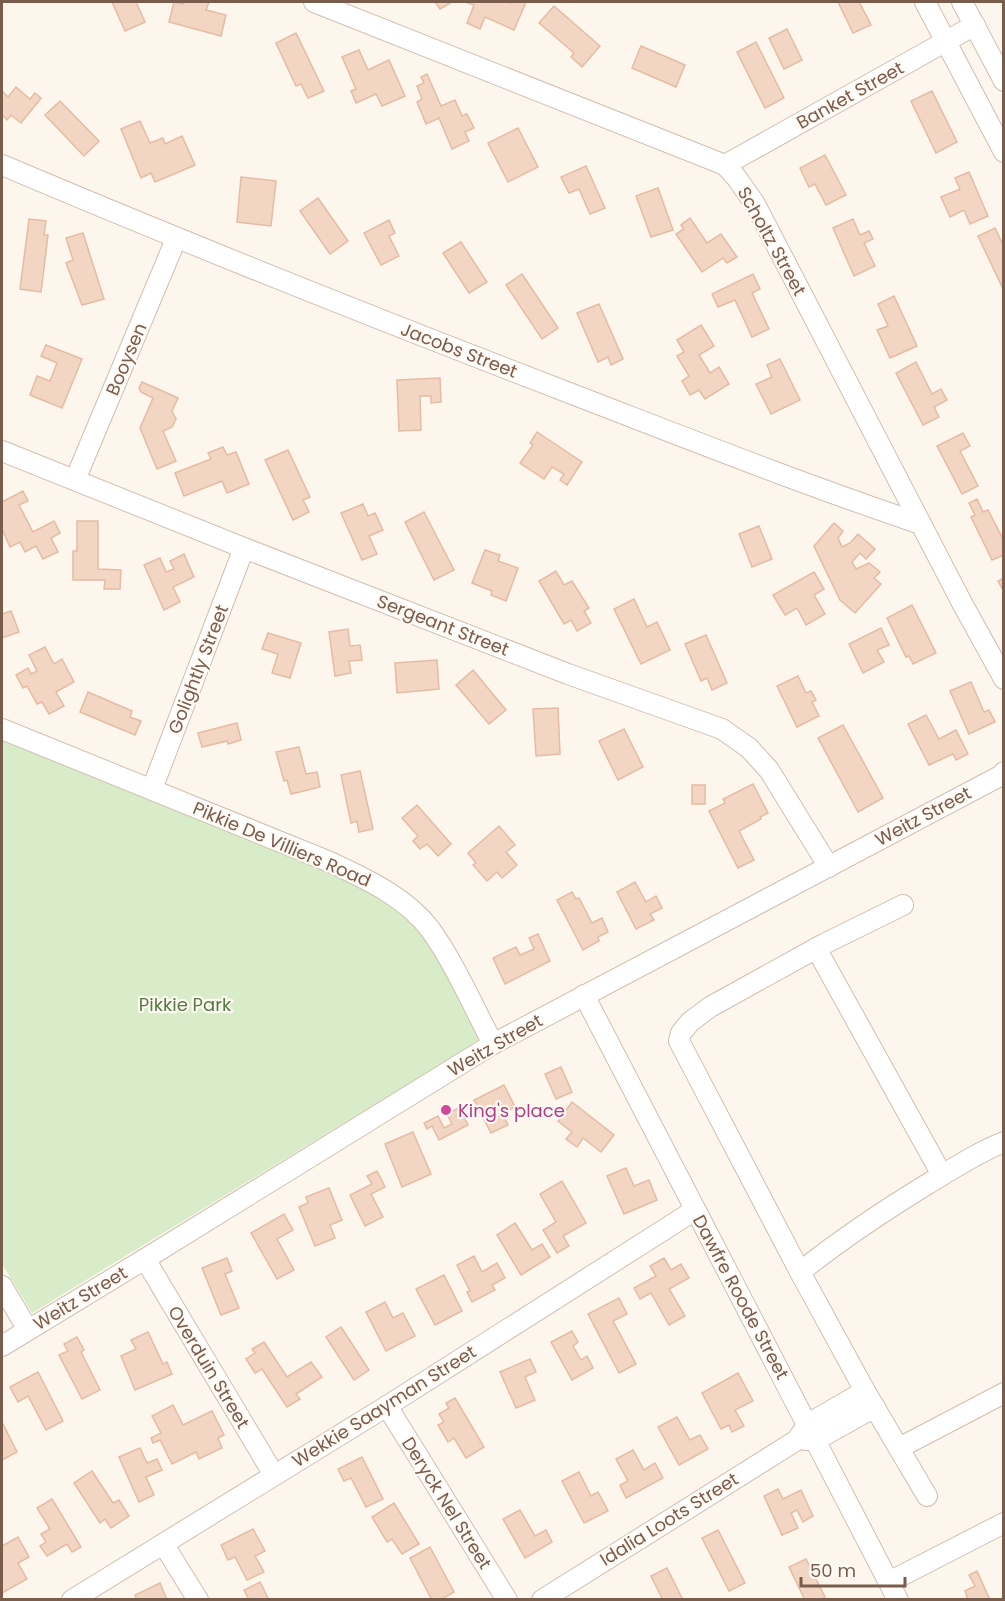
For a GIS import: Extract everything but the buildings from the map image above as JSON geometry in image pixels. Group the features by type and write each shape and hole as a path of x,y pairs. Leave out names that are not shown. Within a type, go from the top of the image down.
{"street":[{"name":"Scholtz Street","path":"314,2 725,165 755,204 1004,679"},
{"path":"925,2 1004,152"},
{"path":"962,2 1004,81"},
{"name":"Banket Street","path":"725,165 975,25"},
{"name":"Jacobs Street","path":"2,165 176,239 467,353 824,491 921,524"},
{"name":"Booysen","path":"75,480 176,239"},
{"name":"Sergeant Street","path":"2,451 568,674 722,729 749,748 769,770 829,867"},
{"path":"864,504 878,500 901,485"},
{"name":"Golightly Street","path":"152,789 244,548"},
{"name":"Pikkie De Villiers Road","path":"2,729 330,862 368,880 393,896 429,928 493,1044"},
{"name":"Weitz Street","path":"2,1346 493,1044 1004,772"},
{"path":"903,905 816,948 710,1007 690,1022 681,1033 679,1041 800,1272 927,1496"},
{"path":"816,948 942,1175"},
{"name":"Dawfre Roode Street","path":"584,995 695,1210 807,1435 894,1591"},
{"path":"800,1272 844,1237 960,1164 1004,1142"},
{"name":"Wekkie Saayman Street","path":"72,1599 164,1545 387,1406 695,1210"},
{"name":"Overduin Street","path":"145,1259 274,1475"},
{"path":"2,1286 28,1330"},
{"path":"899,1448 1004,1393"},
{"name":"Idalia Loots Street","path":"542,1599 807,1435 870,1399"},
{"name":"Deryck Nel Street","path":"387,1406 507,1599"},
{"path":"894,1591 1004,1523"},
{"path":"164,1545 198,1599"}],"green space":[{"name":"Pikkie Park","path":"2,733 368,881 425,926 488,1035 32,1313 2,1264"}],"place":[{"name":"King's place","path":"446,1110"}]}
